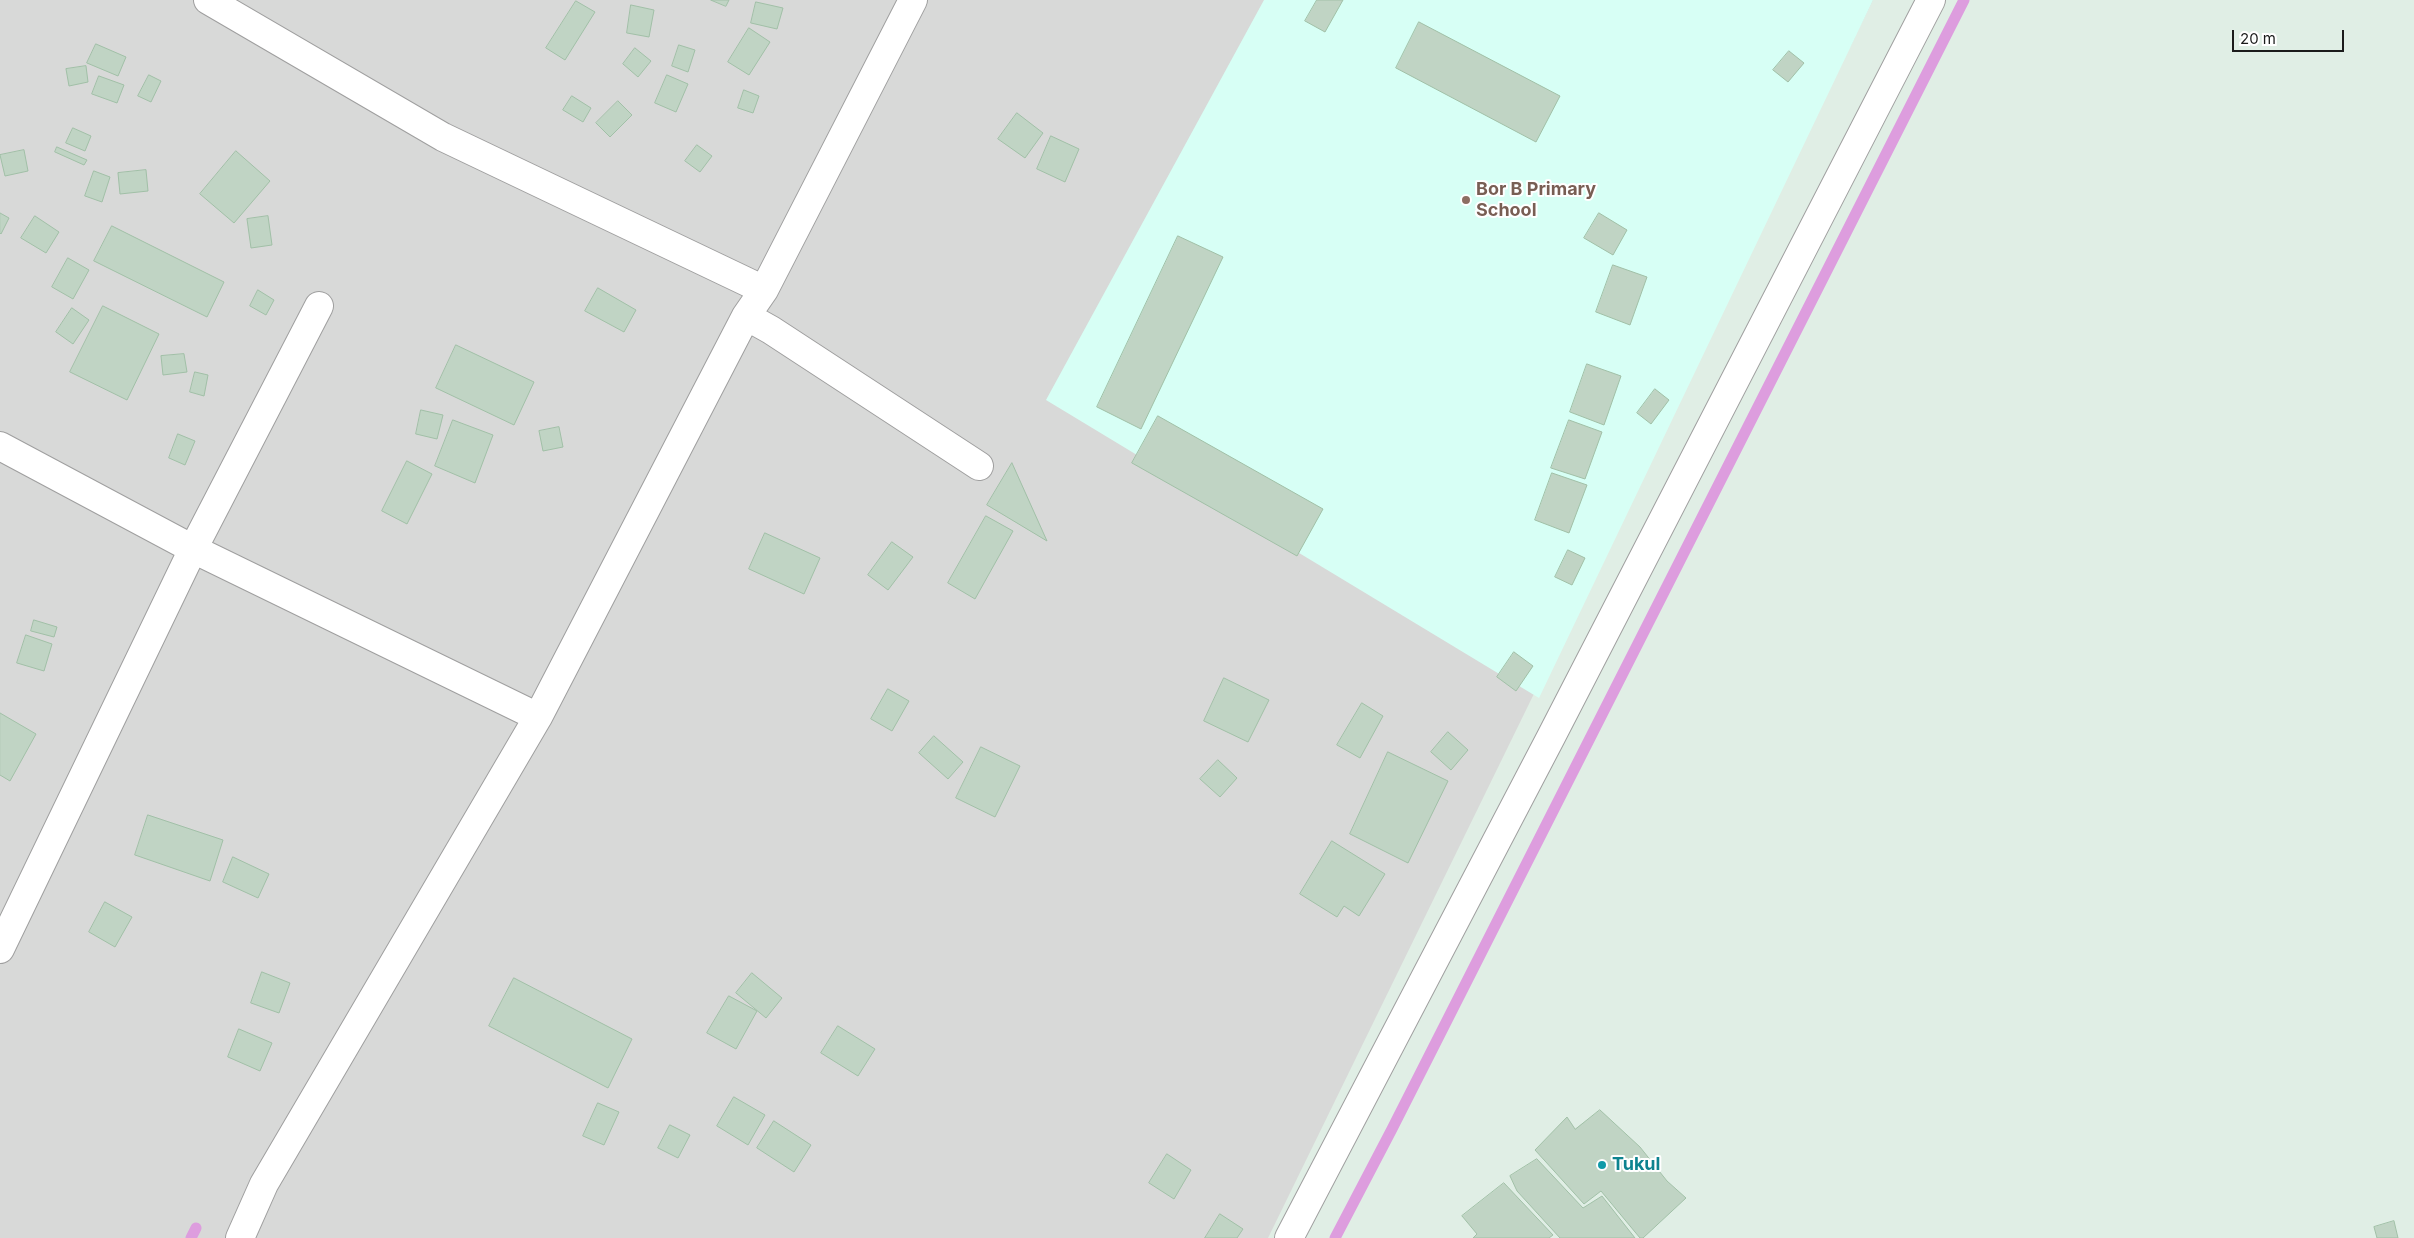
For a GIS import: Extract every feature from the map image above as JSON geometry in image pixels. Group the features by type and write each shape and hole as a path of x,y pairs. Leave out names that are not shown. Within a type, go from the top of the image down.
{"street":[{"path":"208,0 443,138 764,290"},
{"path":"240,1238 264,1184 538,717 746,316 764,290 913,0"},
{"path":"1289,1238 1556,729 1931,0"},
{"path":"0,949 193,549 319,306"},
{"path":"746,316 771,330 979,466"},
{"path":"0,446 193,549 538,717"}],"shaded area":[{"path":"0,0 1873,0 1268,1238 0,1238"},
{"name":"Bor B Primary School","path":"1264,0 1873,0 1539,698 1046,400"}],"building":[{"path":"711,0 729,0 726,6"},
{"path":"1317,0 1343,0 1325,32 1305,21"},
{"path":"576,1 595,12 565,60 546,48"},
{"path":"756,2 783,8 777,29 751,23"},
{"path":"631,5 654,10 649,37 627,33"},
{"path":"1419,22 1560,96 1536,142 1396,68"},
{"path":"749,28 770,42 749,75 728,62"},
{"path":"96,44 126,57 118,76 87,63"},
{"path":"679,45 695,50 688,72 672,66"},
{"path":"635,48 651,61 638,77 623,64"},
{"path":"1789,51 1804,63 1788,82 1773,70"},
{"path":"86,66 88,82 69,86 66,69"},
{"path":"149,75 161,81 151,102 138,96"},
{"path":"667,75 688,84 676,112 655,103"},
{"path":"99,76 124,85 117,103 92,94"},
{"path":"744,90 759,96 753,113 738,108"},
{"path":"572,96 591,108 583,122 563,110"},
{"path":"618,101 632,115 610,137 596,123"},
{"path":"1017,113 1043,133 1025,158 998,139"},
{"path":"73,128 91,136 85,151 66,143"},
{"path":"1051,136 1079,149 1065,182 1037,169"},
{"path":"697,145 712,156 700,172 685,161"},
{"path":"57,147 87,160 84,165 55,152"},
{"path":"24,150 28,171 5,176 0,155"},
{"path":"236,151 270,181 234,223 200,194"},
{"path":"146,170 148,191 120,194 118,173"},
{"path":"94,171 110,177 102,202 85,196"},
{"path":"0,213 9,218 1,234 0,233"},
{"path":"1599,213 1627,230 1613,255 1584,238"},
{"path":"35,216 59,232 46,253 21,238"},
{"path":"268,216 272,245 251,248 247,219"},
{"path":"112,226 224,282 207,317 94,261"},
{"path":"1178,236 1223,257 1141,429 1097,407"},
{"path":"68,258 89,270 73,299 52,287"},
{"path":"1613,265 1647,277 1630,325 1596,312"},
{"path":"598,288 636,310 624,332 585,311"},
{"path":"258,290 274,300 266,315 250,306"},
{"path":"103,306 159,334 127,400 70,372"},
{"path":"72,308 89,320 73,344 56,332"},
{"path":"456,345 534,382 514,425 436,388"},
{"path":"184,354 187,372 163,375 161,356"},
{"path":"1587,364 1621,376 1604,425 1570,412"},
{"path":"195,372 208,375 204,396 190,392"},
{"path":"1655,389 1669,400 1651,424 1637,413"},
{"path":"421,410 443,415 437,439 416,434"},
{"path":"1158,416 1323,509 1297,556 1132,463"},
{"path":"453,420 493,435 475,483 435,466"},
{"path":"1569,420 1602,432 1585,479 1551,468"},
{"path":"559,427 563,447 543,451 539,431"},
{"path":"178,434 195,441 185,465 169,458"},
{"path":"407,461 432,474 407,524 382,511"},
{"path":"1012,463 1047,541 987,505"},
{"path":"1552,473 1587,485 1569,533 1535,520"},
{"path":"986,516 1013,531 975,599 948,583"},
{"path":"765,533 820,558 804,594 749,569"},
{"path":"892,542 913,557 888,590 868,575"},
{"path":"1568,550 1585,558 1572,585 1555,577"},
{"path":"34,620 57,627 54,637 31,631"},
{"path":"26,635 52,644 44,671 17,663"},
{"path":"1514,652 1533,666 1516,691 1497,677"},
{"path":"1224,678 1269,700 1248,742 1204,721"},
{"path":"888,689 909,701 892,731 871,719"},
{"path":"1362,703 1383,716 1360,758 1337,745"},
{"path":"0,713 36,734 10,781 0,775"},
{"path":"1448,732 1468,750 1451,770 1431,752"},
{"path":"934,736 963,762 948,779 919,753"},
{"path":"981,747 1020,766 995,817 956,798"},
{"path":"1388,752 1448,781 1408,863 1350,834"},
{"path":"1218,760 1237,778 1220,797 1200,779"},
{"path":"148,815 223,840 210,881 135,855"},
{"path":"1332,841 1385,874 1359,916 1344,906 1337,917 1300,894"},
{"path":"233,857 269,874 258,898 223,882"},
{"path":"105,902 132,917 115,947 89,932"},
{"path":"262,972 290,983 279,1013 251,1003"},
{"path":"752,973 782,998 766,1018 736,993"},
{"path":"514,978 632,1039 608,1088 489,1026"},
{"path":"729,996 757,1011 736,1049 707,1033"},
{"path":"838,1026 875,1049 858,1076 821,1053"},
{"path":"239,1029 272,1043 260,1071 228,1057"},
{"path":"734,1097 765,1115 748,1145 717,1126"},
{"path":"598,1103 619,1112 604,1145 583,1136"},
{"name":"Tukul","path":"1600,1110 1640,1147 1667,1181 1686,1198 1643,1238 1640,1238 1601,1191 1584,1204 1535,1150 1567,1117 1575,1129"},
{"path":"774,1121 811,1145 794,1172 757,1148"},
{"path":"670,1125 690,1135 678,1158 658,1148"},
{"path":"1167,1154 1191,1170 1174,1199 1149,1183"},
{"name":"Tukul","path":"1537,1159 1583,1208 1602,1196 1635,1238 1560,1238 1517,1191 1510,1176"},
{"path":"1504,1183 1553,1235 1549,1238 1473,1238 1477,1234 1462,1216"},
{"path":"1220,1214 1243,1229 1237,1238 1205,1238"},
{"path":"2394,1221 2398,1238 2377,1238 2374,1227"}],"waterway":[{"path":"1335,1238 1964,0"},
{"path":"191,1238 196,1228"}],"place":[{"name":"Bor B Primary School","path":"1466,200"},
{"name":"Tukul","path":"1602,1165"}]}
